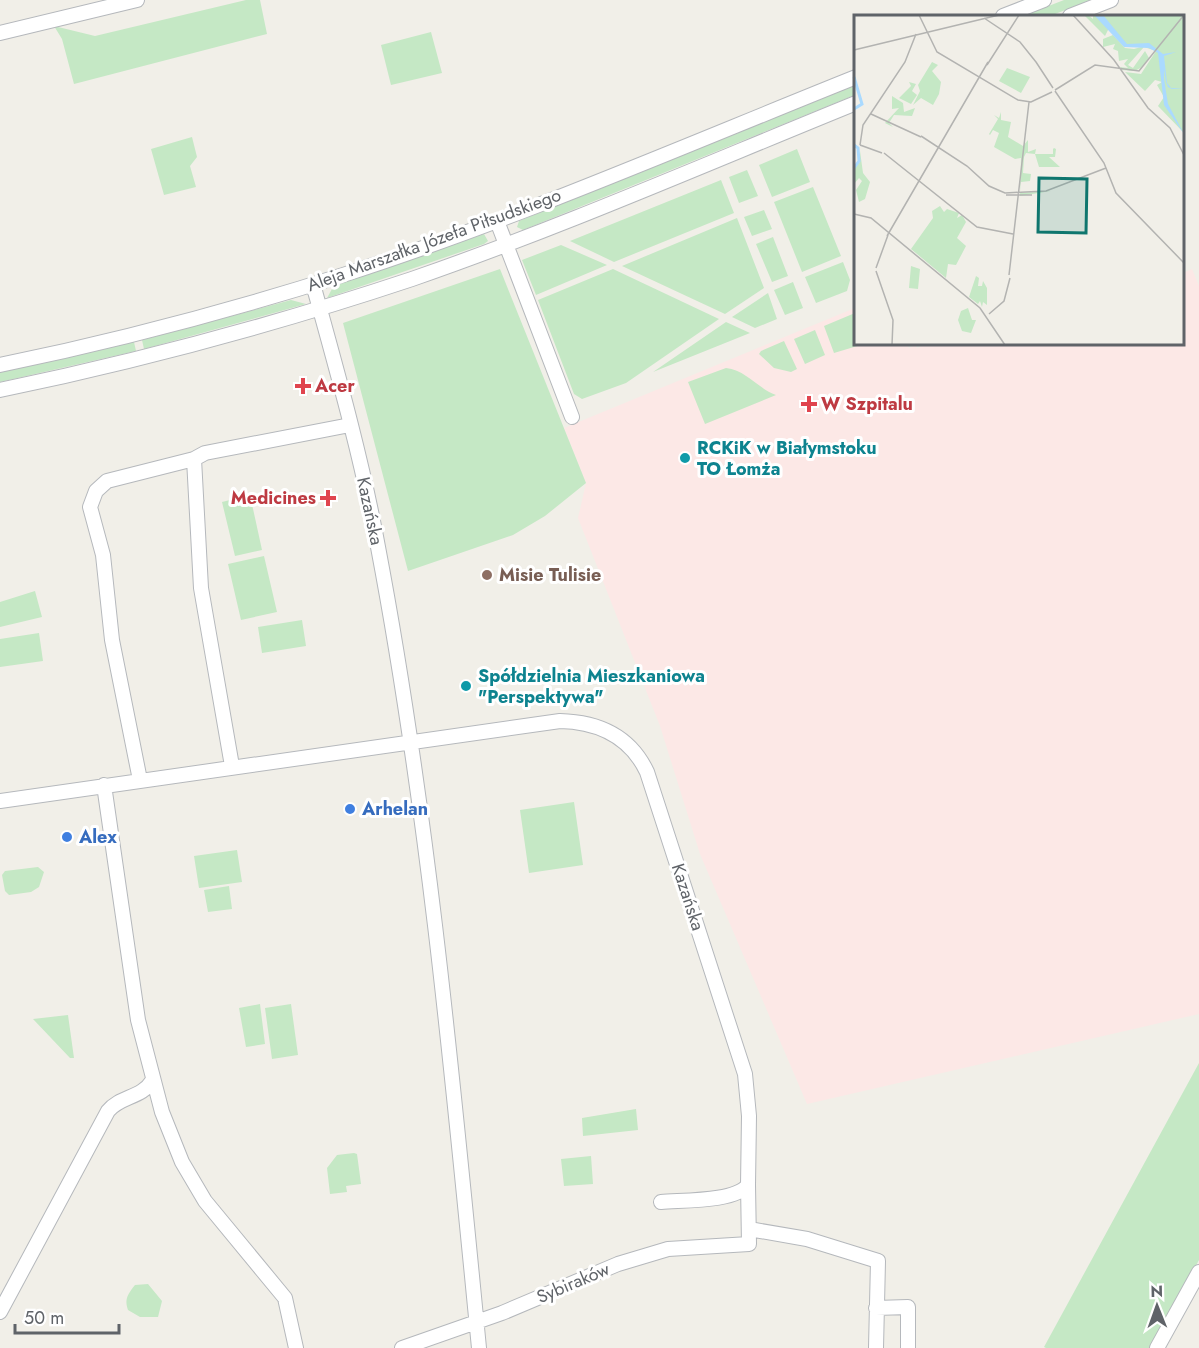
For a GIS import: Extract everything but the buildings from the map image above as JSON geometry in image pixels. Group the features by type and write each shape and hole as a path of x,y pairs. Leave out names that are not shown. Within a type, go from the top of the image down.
{"street":[{"path":"0,33 137,0"},
{"path":"1006,15 1044,0"},
{"path":"1073,15 1111,0"},
{"name":"Aleja Marszałka Józefa Piłsudskiego","path":"0,365 167,326 313,284 497,221 854,77"},
{"name":"Aleja Marszałka Józefa Piłsudskiego","path":"0,390 142,358 320,308 412,279 506,244 854,103"},
{"path":"497,221 572,417"},
{"name":"Kazańska","path":"313,284 350,425 378,545 412,742 479,1348"},
{"path":"140,780 112,640 103,555 90,507 96,491 106,481 194,459 205,453 350,425"},
{"path":"194,459 201,588 232,766"},
{"name":"Kazańska","path":"412,742 542,723 574,721 608,731 637,754 651,783 745,1074 749,1116 749,1244"},
{"path":"0,801 412,742"},
{"path":"104,785 138,1020 152,1081 174,1145 205,1202 285,1298 296,1348"},
{"path":"0,1312 108,1111 118,1102 137,1095 152,1081"},
{"path":"137,1095 159,1101"},
{"path":"661,1202 725,1197 740,1193 748,1185"},
{"path":"749,1229 807,1239 878,1261 876,1348"},
{"name":"Sybiraków","path":"402,1348 477,1322 618,1264 668,1249 749,1244"},
{"path":"1157,1348 1199,1272"},
{"path":"876,1308 908,1308 908,1348"}],"shaded area":[{"path":"1192,269 1199,286 1199,1014 807,1104 700,854 660,726 578,518 586,483 564,428 854,308 854,345 908,345 909,348 916,345 917,348 924,345 1184,345 1184,273"}],"green space":[{"path":"246,0 260,0 267,34 74,84 62,39 54,26 95,36"},
{"path":"1064,0 1091,0 1053,15 1026,15"},
{"path":"431,32 442,73 391,85 381,45"},
{"path":"854,85 854,95 523,230 517,227 519,221"},
{"path":"192,137 197,157 190,166 196,187 164,195 151,149"},
{"path":"797,149 810,182 772,197 759,165"},
{"path":"747,170 758,196 739,203 729,177"},
{"path":"721,180 734,213 614,262 570,241"},
{"path":"813,187 841,256 802,272 774,202"},
{"path":"764,210 772,229 752,236 744,217"},
{"path":"737,218 764,288 725,314 622,266"},
{"path":"484,234 488,241 484,244 327,298 332,289 341,283"},
{"path":"773,237 788,276 772,282 756,244"},
{"path":"561,245 607,265 536,295 522,260"},
{"path":"843,262 850,280 847,291 816,303 805,277"},
{"path":"500,269 586,483 545,516 513,535 408,571 343,323"},
{"path":"613,269 719,319 626,383 582,399 574,394 538,300"},
{"path":"793,282 803,308 785,315 774,290"},
{"path":"768,293 777,319 755,328 732,317"},
{"path":"291,300 306,304 144,349 142,340"},
{"path":"854,313 854,345 861,345 834,353 824,326"},
{"path":"726,322 750,333 653,372"},
{"path":"815,330 825,355 805,364 794,339"},
{"path":"784,341 797,369 791,372 774,368 759,354"},
{"path":"134,342 136,351 0,382 0,372"},
{"path":"726,368 740,372 776,395 705,424 688,382"},
{"path":"250,495 262,550 235,556 222,502"},
{"path":"264,556 277,612 241,620 228,564"},
{"path":"35,591 42,617 0,627 0,602"},
{"path":"302,620 306,646 262,653 258,627"},
{"path":"39,633 43,661 0,667 0,639"},
{"path":"574,802 583,865 529,873 520,810"},
{"path":"237,850 242,882 199,888 194,856"},
{"path":"38,867 44,872 39,887 31,892 9,895 5,891 2,875 5,871"},
{"path":"229,886 232,909 208,912 204,890"},
{"path":"260,1004 265,1044 246,1047 239,1008"},
{"path":"291,1004 298,1055 272,1059 265,1008"},
{"path":"68,1015 74,1058 70,1058 33,1019"},
{"path":"1199,1063 1199,1260 1151,1348 1044,1347"},
{"path":"636,1109 638,1130 583,1136 582,1118"},
{"path":"357,1154 361,1184 346,1186 347,1192 330,1194 327,1168 337,1155"},
{"path":"591,1156 593,1184 564,1186 561,1159"},
{"path":"148,1284 162,1301 158,1317 140,1317 128,1310 127,1300 135,1285"}],"place":[{"name":"Acer","path":"303,386"},
{"name":"W Szpitalu","path":"809,404"},
{"name":"RCKiK w Białymstoku TO Łomża","path":"685,458"},
{"name":"Medicines","path":"328,498"},
{"name":"Misie Tulisie","path":"487,575"},
{"name":"Spółdzielnia Mieszkaniowa \"Perspektywa\"","path":"466,686"},
{"name":"Arhelan","path":"350,809"},
{"name":"Alex","path":"67,837"}]}
